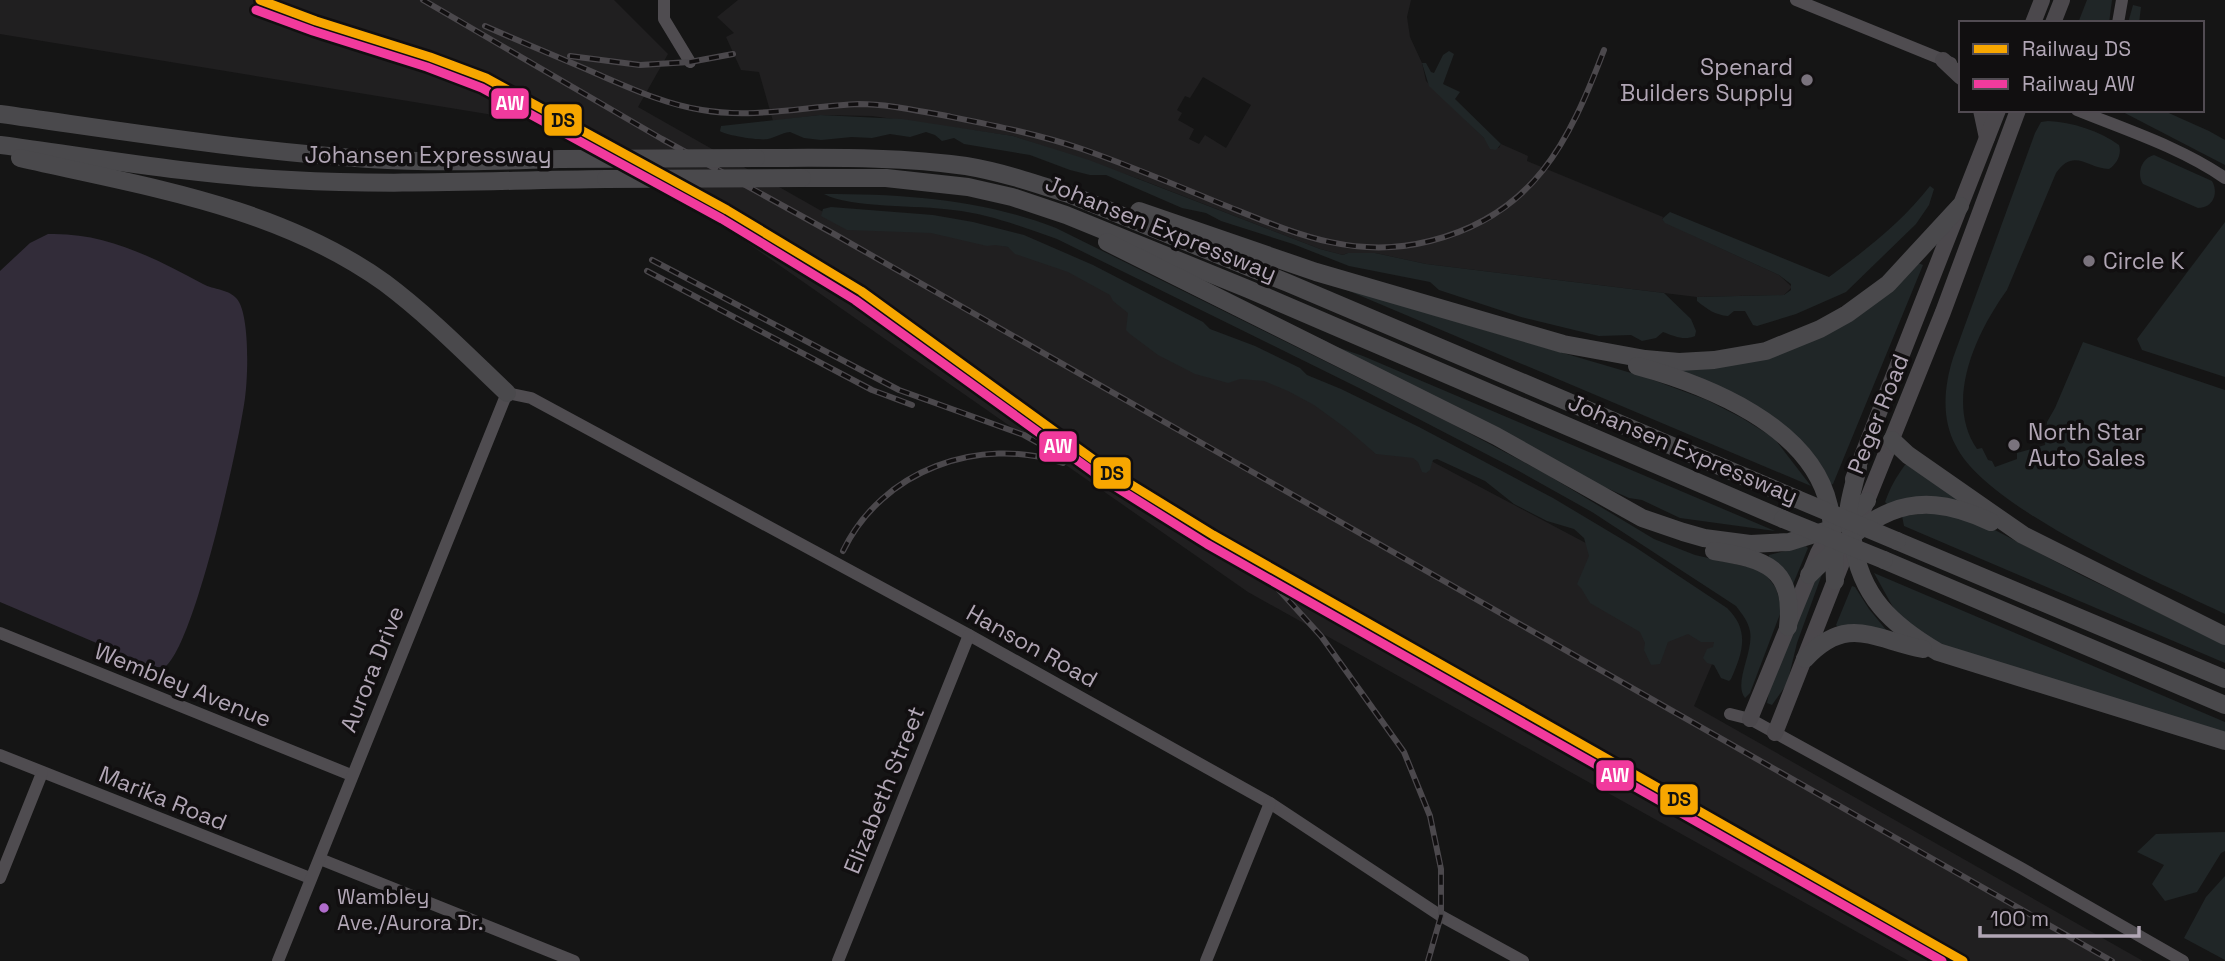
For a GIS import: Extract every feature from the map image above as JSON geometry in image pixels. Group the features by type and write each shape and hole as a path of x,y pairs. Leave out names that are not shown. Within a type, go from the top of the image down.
{"highway":[{"name":"Johansen Expressway","path":"0,114 258,149 413,161 855,158 933,162 998,173 1071,195 1288,283 2225,679"},
{"name":"Johansen Expressway","path":"0,145 149,165 293,180 404,182 887,178 968,187 1013,197 1108,230 2225,705"},
{"path":"0,153 215,203 247,213 324,246 384,283 427,317 508,393"},
{"path":"1071,195 1141,211 1315,272 1697,386 1744,408 1768,423 1800,452 1810,466 1828,505 1835,582"},
{"path":"1013,197 1154,264 1496,436 1642,518 1704,538 1750,544 1789,542 1831,528 1867,501"},
{"path":"1563,344 1679,362 1714,360 1766,351 1820,329 1864,302 1909,263 1960,206"},
{"path":"1892,440 1908,455 2023,535"},
{"path":"1858,467 1848,516 1855,560 1860,573 1883,611 1912,637 1938,652"},
{"path":"1809,575 1866,523 1885,513 1918,505 1957,508 2023,535 2225,636"},
{"path":"1642,518 1658,532 1677,541 1696,548 1756,559 1773,569 1780,579 1790,608 1788,627"},
{"path":"1805,659 1828,638 1846,632 1866,633 1938,652 2225,741"}],"main road":[{"path":"2033,21 2042,0"},
{"path":"2054,21 2062,0"},
{"path":"1943,60 1959,64"},
{"path":"1943,60 1959,75"},
{"path":"1982,112 1987,138"},
{"name":"Peger Road","path":"1750,719 1809,575 1858,467 1997,112"},
{"name":"Peger Road","path":"1775,733 1892,440 2017,112"}],"street":[{"path":"664,0 664,19 690,62"},
{"path":"1796,0 1943,60"},
{"path":"2118,21 2122,0"},
{"path":"2099,114 2225,178"},
{"name":"Hanson Road","path":"508,393 531,398 969,635 1270,803 1441,916 1523,961"},
{"name":"Aurora Drive","path":"278,961 351,775 508,393"},
{"name":"Wembley Avenue","path":"0,633 351,775"},
{"name":"Elizabeth Street","path":"838,961 969,635"},
{"path":"1730,714 1750,719 2021,868 2183,961"},
{"name":"Marika Road","path":"0,755 310,878"},
{"path":"0,878 42,773"},
{"path":"1206,961 1270,803"},
{"path":"320,859 574,961"}],"shaded area":[{"path":"0,0 614,0 668,54 638,107 848,226 929,226 1015,249 1069,269 1731,620 1694,706 2143,961 1909,961 1248,592 670,189 542,123 0,34"},
{"path":"738,0 1411,0 1407,17 1410,37 1422,63 1426,81 1484,138 1499,148 1501,144 1528,156 1527,161 1663,217 1662,219 1690,234 1779,275 1792,287 1784,295 1697,297 1426,264 1375,253 1343,255 1320,249 1139,179 1013,136 872,116 820,115 773,121 759,72 741,70 726,37 734,33 717,17","holes":["1203,77 1251,105 1226,148 1205,135 1199,144 1189,139 1194,129 1178,120 1182,113 1177,110 1185,96 1190,98"]},
{"path":"2087,0 2112,0 2109,21 2079,21"},
{"path":"2133,5 2141,7 2139,21 2129,21"},
{"path":"1449,51 1454,54 1443,84 1460,92 1455,99 1501,144 1496,150 1490,149 1484,138 1429,86 1422,63 1426,63 1434,73 1443,55"},
{"path":"2123,112 2166,112 2209,131 2225,140 2225,165"},
{"path":"820,115 902,119 1013,136 1089,160 1320,249 1343,255 1375,253 1426,264 1664,293 1691,319 1696,331 1695,336 1683,338 1663,332 1656,338 1642,341 1631,335 1599,336 1521,317 1439,290 1430,282 1349,266 1293,244 1221,221 1206,213 1182,208 1106,175 1090,175 1030,155 964,144 954,138 942,141 926,132 910,137 890,134 872,138 821,140 804,138 790,132 764,139 735,136 720,131 721,126"},
{"path":"2041,122 2076,125 2103,135 2119,145 2119,155 2109,169 2075,160 2063,165 2056,173 2007,290 1995,307 1975,347 1964,389 1963,410 1968,430 1977,449 1982,448 1995,467 2017,459 2017,453 2045,445 2047,422 2083,342 2225,390 2225,614 2119,564 2038,519 2002,495 1974,470 1951,436 1946,403 1953,358 2035,133"},
{"path":"2154,155 2212,181 2215,195 2211,203 2198,208 2143,184 2141,166 2146,159"},
{"path":"1930,186 1934,189 1929,205 1916,224 1846,292 1796,314 1757,326 1753,325 1745,311 1734,311 1728,316 1719,314 1697,301 1697,297 1784,295 1791,290 1791,284 1779,275 1665,223 1662,219 1670,212 1829,277 1883,235 1908,212"},
{"path":"824,194 913,197 971,204 1056,228 1452,424 1546,474 1654,539 1695,555 1757,569 1767,576 1776,588 1780,614 1750,693 1745,698 1741,684 1750,631 1736,606 1592,512 1517,470 1359,388 1057,239 966,212 850,202"},
{"path":"831,207 933,215 1024,235 1093,265 1203,322 1210,329 1255,346 1300,368 1307,375 1419,427 1553,498 1635,547 1727,608 1742,633 1739,660 1731,679 1729,681 1721,678 1714,665 1703,658 1714,642 1701,642 1688,634 1668,642 1660,664 1651,665 1640,632 1590,603 1577,584 1589,556 1584,538 1574,529 1547,521 1514,504 1485,481 1437,459 1433,460 1426,473 1422,472 1413,458 1376,454 1314,405 1264,381 1240,379 1228,383 1195,374 1158,355 1130,334 1126,330 1128,313 1113,301 1110,295 1068,272 1015,254 1008,247 987,246 931,233 847,230 821,216 823,209"},
{"path":"2225,222 2225,377 2142,350 2137,339"},
{"path":"48,234 90,237 129,248 207,286 230,293 237,299 244,318 247,376 234,456 202,584 177,651 165,667 153,667 0,602 0,271 30,243"},
{"path":"1918,263 1923,265 1833,484 1830,485 1812,457 1663,367 1749,362"},
{"path":"1342,288 1645,377 1707,400 1774,438 1811,486"},
{"path":"1299,329 1328,344 1363,356 1775,531 1680,518 1642,500 1629,498 1573,473"},
{"path":"1905,465 1959,499 1958,501 1888,505 1885,502 1889,492"},
{"path":"1939,512 1993,529 2083,576 2225,644 2225,663 1904,526 1902,516"},
{"path":"1806,546 1808,548 1791,589 1769,559 1769,555"},
{"path":"1825,566 1797,643 1787,684 1772,705 1767,703 1801,608"},
{"path":"1874,573 2225,722 2225,736 1936,643 1899,618"},
{"path":"1852,586 1887,631 1839,628 1836,625"},
{"path":"2225,832 2225,851 2221,853 2197,892 2165,901 2152,884 2164,865 2137,852 2156,834"},
{"path":"2225,876 2225,960 2184,938 2206,897"}],"railway":[{"path":"423,0 662,139 834,234 2112,961"},
{"path":"485,26 634,90 688,107 742,113 870,104 964,119 1032,134 1082,149 1302,235 1351,246 1376,248 1430,241 1466,229 1496,213 1522,193 1543,170 1561,144 1577,115 1604,50"},
{"path":"570,56 640,65 690,62 733,54"},
{"path":"652,260 899,390 1024,435 1120,488 1179,514"},
{"path":"647,271 872,390 912,405"},
{"path":"843,551 860,523 882,499 908,480 936,466 967,457 999,454 1031,455 1063,463"},
{"path":"1213,535 1269,579 1321,636 1404,752 1430,816 1441,869 1441,916 1428,961"}],"rail line":[{"name":"DS","path":"260,0 486,78 727,210 861,291 1109,471 1213,535 1963,961"},
{"name":"AW","path":"256,10 482,88 722,219 855,300 1103,479 1207,544 1942,961"}],"place":[{"name":"Spenard Builders Supply","path":"1807,80"},
{"name":"Circle K","path":"2089,261"},
{"name":"North Star Auto Sales","path":"2014,445"},
{"name":"Wambley Ave./Aurora Dr.","path":"324,908"}]}
